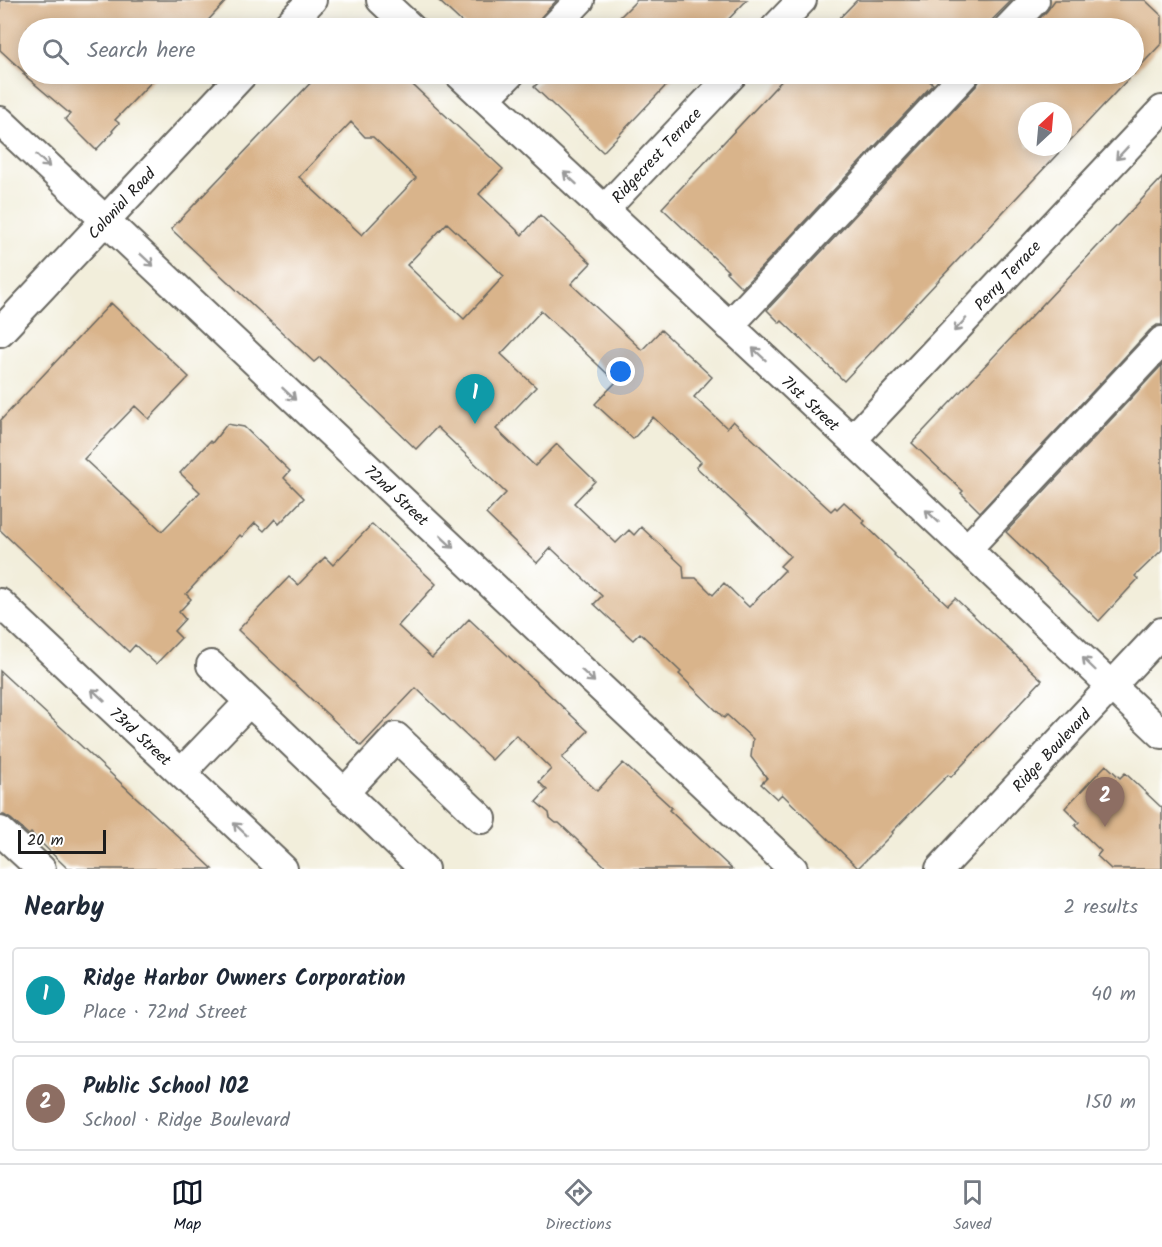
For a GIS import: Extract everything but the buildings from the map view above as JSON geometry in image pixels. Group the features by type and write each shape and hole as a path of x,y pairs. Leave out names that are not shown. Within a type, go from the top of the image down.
{"street":[{"path":"295,18 312,0"},
{"path":"381,0 400,18"},
{"path":"562,18 579,0"},
{"path":"785,18 802,0"},
{"path":"1018,18 1035,0"},
{"name":"Colonial Road","path":"0,332 234,84"},
{"name":"71st Street","path":"470,84 852,440 1162,734"},
{"path":"486,98 500,84"},
{"name":"Ridgecrest Terrace","path":"604,210 724,84"},
{"path":"729,326 957,84"},
{"name":"Perry Terrace","path":"852,440 1162,110"},
{"name":"72nd Street","path":"0,121 793,869"},
{"path":"967,549 1162,341"},
{"name":"73rd Street","path":"0,603 283,869"},
{"name":"Ridge Boulevard","path":"940,869 1162,632"},
{"path":"211,665 424,869"},
{"path":"181,773 249,702"},
{"path":"344,793 396,737 482,819"},
{"path":"0,831 41,869"}],"place":[{"name":"Ridge Harbor Owners Corporation","path":"475,424"},
{"name":"Public School 102","path":"1105,827"}]}
